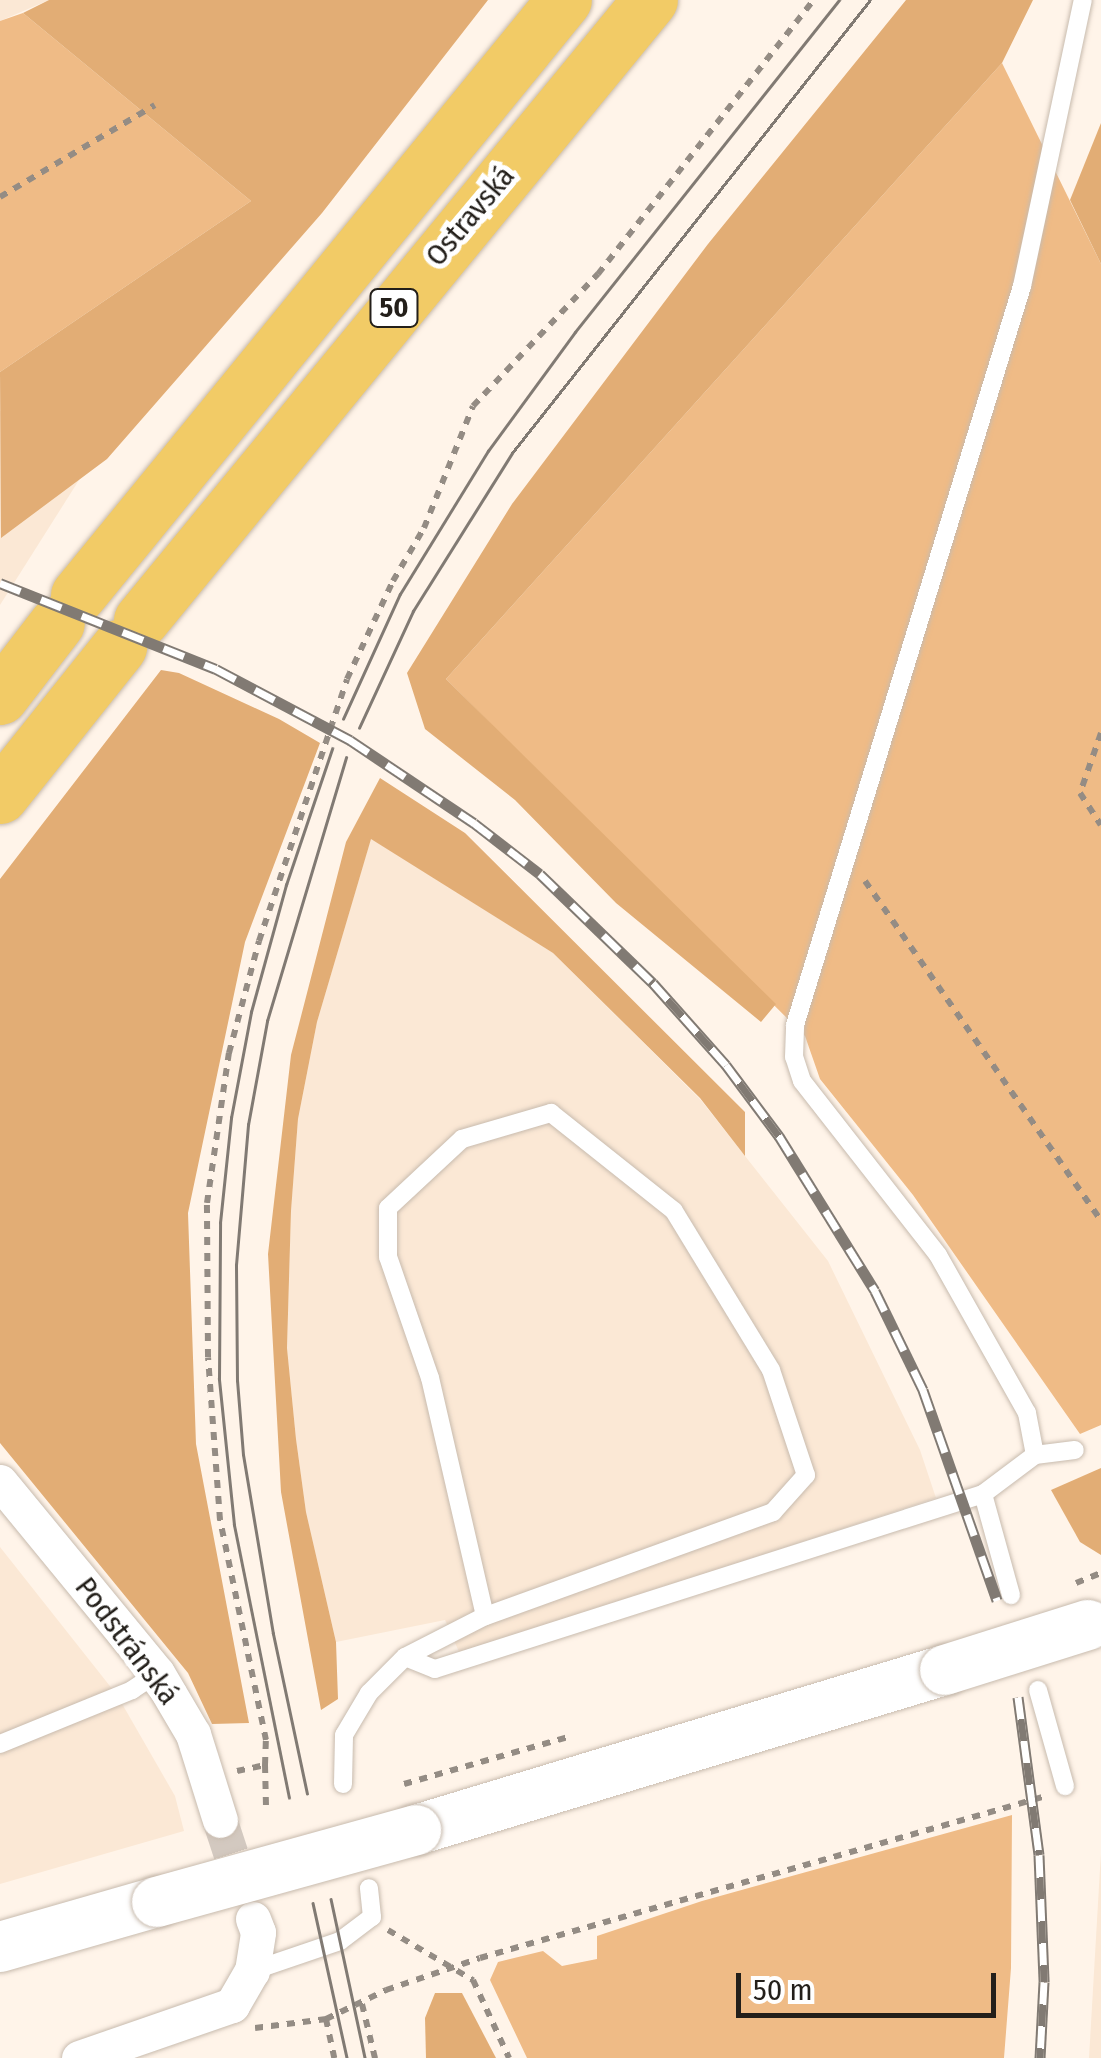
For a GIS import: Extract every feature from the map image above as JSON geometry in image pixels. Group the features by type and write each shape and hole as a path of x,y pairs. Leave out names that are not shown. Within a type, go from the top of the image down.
{"highway":[{"name":"50","path":"0,697 564,0"},
{"name":"Ostravská","path":"0,796 650,0"}],"main road":[{"path":"0,1947 416,1830 945,1670 1088,1610"}],"street":[{"name":"Podstránská","path":"0,1482 158,1673 193,1734 220,1820"},
{"path":"79,2058 232,2005 252,1971 258,1932 253,1919"}],"lane":[{"path":"1035,1455 1027,1412 938,1255 802,1080 794,1056 794,1025 1022,286 1083,0"},
{"path":"343,1784 344,1736 369,1693 405,1657 485,1616 773,1512 806,1475 771,1370 674,1210 552,1112 462,1139 388,1208 388,1258 430,1378 485,1616"},
{"path":"405,1657 435,1669 983,1494 1035,1455 1075,1450"},
{"path":"983,1494 1012,1595"},
{"path":"0,1744 132,1690 158,1673"},
{"path":"1038,1690 1065,1786"},
{"path":"252,1971 340,1941 372,1917 369,1888"}],"path":[{"path":"266,1806 266,1740 220,1520 208,1357 207,1203 229,1053 259,940 347,679 431,514 473,406 598,274 814,0"},
{"path":"0,197 155,105"},
{"path":"1101,733 1080,793 1101,825"},
{"path":"847,856 1101,1221"},
{"path":"1088,1610 1101,1574"},
{"path":"206,1770 246,1771 266,1765"},
{"path":"252,2028 326,2019 386,1990 454,1967 1034,1802 1065,1786"},
{"path":"372,1917 403,1942 472,1980 509,2058"},
{"path":"362,2004 375,2058"},
{"path":"326,2019 334,2058"}],"shaded area":[{"path":"0,0 49,0 0,21"},
{"path":"49,0 488,0 322,213 107,459 1,538 0,372 251,201 23,13"},
{"path":"906,0 1033,0 1002,63 446,679 776,1004 761,1022 616,903 515,800 425,729 407,673 512,504 708,244"},
{"path":"23,13 251,201 0,372 0,21"},
{"path":"1002,63 1101,264 1101,1425 1080,1434 913,1195 820,1079 805,1036 446,679"},
{"path":"1101,123 1101,264 1070,200"},
{"path":"0,411 98,450 0,605"},
{"path":"161,670 179,673 279,719 320,743 245,942 188,1213 196,1444 249,1723 212,1724 188,1673 0,1443 0,879"},
{"path":"380,778 465,833 745,1112 745,1156 700,1098 553,953 371,839 317,1022 298,1119 291,1211 287,1348 296,1439 306,1512 336,1642 338,1699 321,1710 281,1492 268,1254 291,1055 346,842"},
{"path":"371,838 553,953 700,1099 828,1261 920,1450 936,1498 460,1654 445,1620 336,1642 306,1512 296,1439 287,1348 291,1211 298,1119 317,1022"},
{"path":"1101,1468 1101,1555 1080,1542 1051,1490"},
{"path":"0,1547 117,1695 175,1796 184,1831 0,1884"},
{"path":"1012,1815 1011,1968 1004,2058 527,2058 490,1980 498,1962 543,1951 562,1966 597,1959 597,1936 702,1901"},
{"path":"1101,1854 1101,2058 1089,2058 1100,1869"},
{"path":"435,1993 462,1993 496,2058 426,2058 425,2018"}],"tunnel":[{"path":"220,1820 246,1899"}],"tram line":[{"path":"343,719 400,594 488,451 575,332 839,0"},
{"path":"359,728 413,611 512,453 870,0"},
{"path":"289,1798 234,1525 219,1379 220,1223 231,1118 251,1012 286,885 332,749"},
{"path":"307,1794 273,1634 243,1455 237,1381 236,1265 248,1125 267,1021 346,758"},
{"path":"331,1899 365,2058"},
{"path":"313,1903 347,2058"}],"railway":[{"path":"0,583 216,669 350,740 474,823 540,874 653,983 726,1065 779,1136 875,1291 923,1390 997,1600"},
{"path":"1018,1697 1039,1855 1044,1982 1040,2058"}]}
